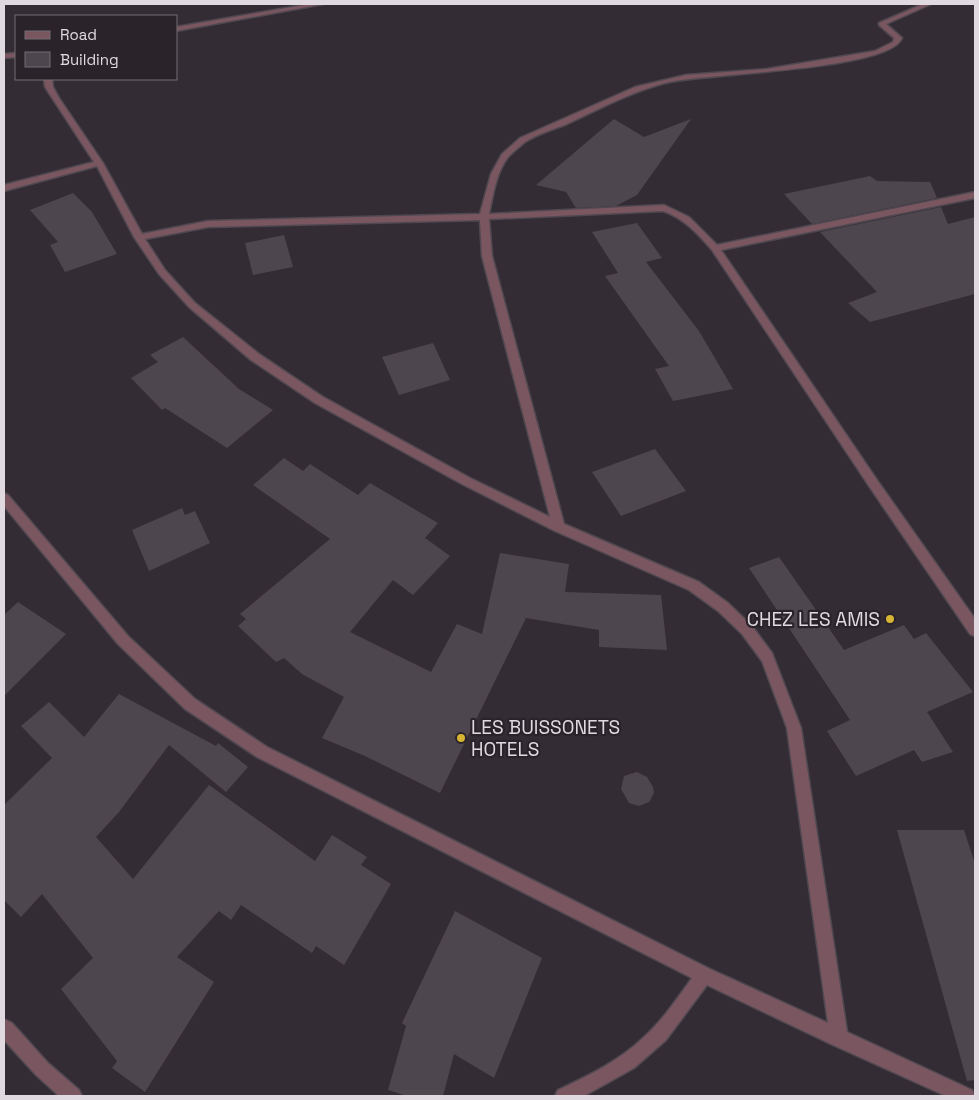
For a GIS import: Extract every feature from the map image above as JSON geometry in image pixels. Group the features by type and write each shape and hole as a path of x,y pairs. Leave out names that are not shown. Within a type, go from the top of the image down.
{"street":[{"path":"178,29 320,4"},
{"path":"559,527 487,256 484,217 495,174 505,156 523,140 638,89 664,81 686,77 767,71 877,52 896,44 898,38 881,24 928,4"},
{"path":"48,80 49,87 55,98 99,163 139,237 162,272 192,305 255,357 319,400 466,481 559,527 694,586 723,607 747,630 767,657 794,728 839,1039"},
{"path":"4,188 99,163"},
{"path":"715,248 975,196"},
{"path":"139,237 208,224 484,217 664,208 675,212 686,218 715,248 975,630"},
{"path":"4,498 123,640 190,704 262,752 704,975 839,1039 966,1096"},
{"path":"564,1096 593,1084 627,1061 659,1035 704,975"},
{"path":"5,1029 42,1070 73,1096"}],"building":[{"path":"614,119 644,137 691,119 637,195 616,206 576,208 566,192 536,185"},
{"path":"870,176 877,181 930,182 937,198 812,224 784,194"},
{"path":"73,193 92,212 117,254 65,272 50,245 58,242 30,210"},
{"path":"941,207 948,224 975,217 975,294 870,322 848,303 877,292 820,232"},
{"path":"637,223 662,258 646,262 699,331 733,389 673,401 655,369 669,366 605,276 618,273 592,232"},
{"path":"284,235 293,267 253,275 245,243"},
{"path":"183,337 239,389 273,410 227,448 165,408 162,410 131,378 158,362 150,355"},
{"path":"433,343 450,380 399,395 382,357"},
{"path":"655,449 686,491 621,516 592,472"},
{"path":"284,458 303,471 310,464 358,495 370,483 438,523 425,538 450,556 413,595 393,580 350,632 431,672 457,624 482,634 500,553 569,564 565,592 661,595 667,650 599,647 599,630 526,618 440,793 365,756 322,738 344,697 302,674 284,658 276,662 238,626 246,619 240,614 330,539 253,485"},
{"path":"182,508 185,515 195,511 210,543 149,571 132,530"},
{"path":"779,557 844,650 904,625 914,639 926,633 973,692 927,712 953,752 922,762 914,750 856,776 827,731 850,720 749,568"},
{"path":"18,602 66,634 4,696 4,615"},
{"path":"119,694 216,746 218,743 248,767 226,792 169,745 119,812 96,837 133,879 209,785 315,861 332,835 367,857 361,865 391,884 344,965 316,946 312,953 241,905 231,920 219,911 177,957 214,982 145,1092 112,1068 117,1061 61,989 93,958 42,894 21,917 4,900 4,805 52,758 21,726 49,702 84,737"},
{"path":"637,772 647,777 654,793 649,802 639,806 629,803 621,789 624,776"},
{"path":"897,830 964,830 975,864 975,1080 967,1081"},
{"path":"455,911 542,958 494,1078 454,1054 443,1096 407,1096 388,1090 406,1026 402,1023"}],"place":[{"name":"CHEZ LES AMIS","path":"890,619"},
{"name":"LES BUISSONETS HOTELS","path":"461,738"}]}
